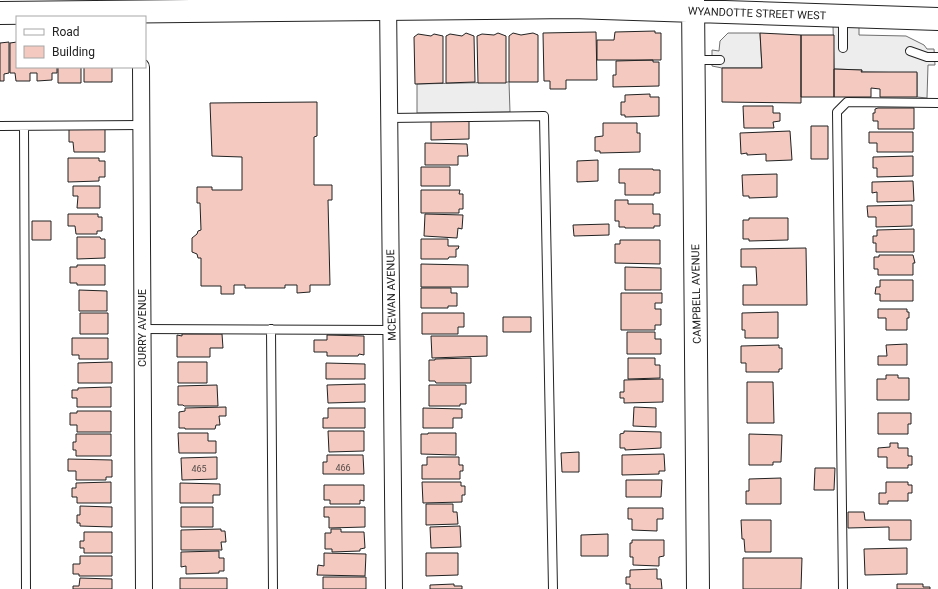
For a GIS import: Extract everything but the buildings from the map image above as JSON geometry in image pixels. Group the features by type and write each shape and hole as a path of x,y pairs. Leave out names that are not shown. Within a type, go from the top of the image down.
{"main road":[{"name":"WYANDOTTE STREET WEST","path":"0,13 27,10 140,14 388,4 542,4 572,7 693,5 815,11 843,16 938,19"},
{"name":"CAMPBELL AVENUE","path":"693,5 698,589"}],"street":[{"name":"MCEWAN AVENUE","path":"388,4 394,589"},
{"name":"CURRY AVENUE","path":"141,68 144,589"}],"lane":[{"path":"843,16 843,48"},
{"path":"910,51 927,57 938,57"},
{"path":"694,60 720,60"},
{"path":"843,589 837,112 847,102 938,103"},
{"path":"389,118 544,116 552,589"},
{"path":"0,126 141,125"},
{"path":"24,126 26,589"},
{"path":"142,329 391,330"},
{"path":"271,330 273,589"}],"shaded area":[{"path":"833,25 859,26 859,35 906,36 924,45 927,49 934,49 935,65 928,65 927,98 917,97 917,73 862,72 862,70 834,69"},
{"path":"728,33 760,33 762,68 722,68 712,66 712,50 719,51 720,41"},
{"path":"509,82 510,112 417,113 417,84"}]}
